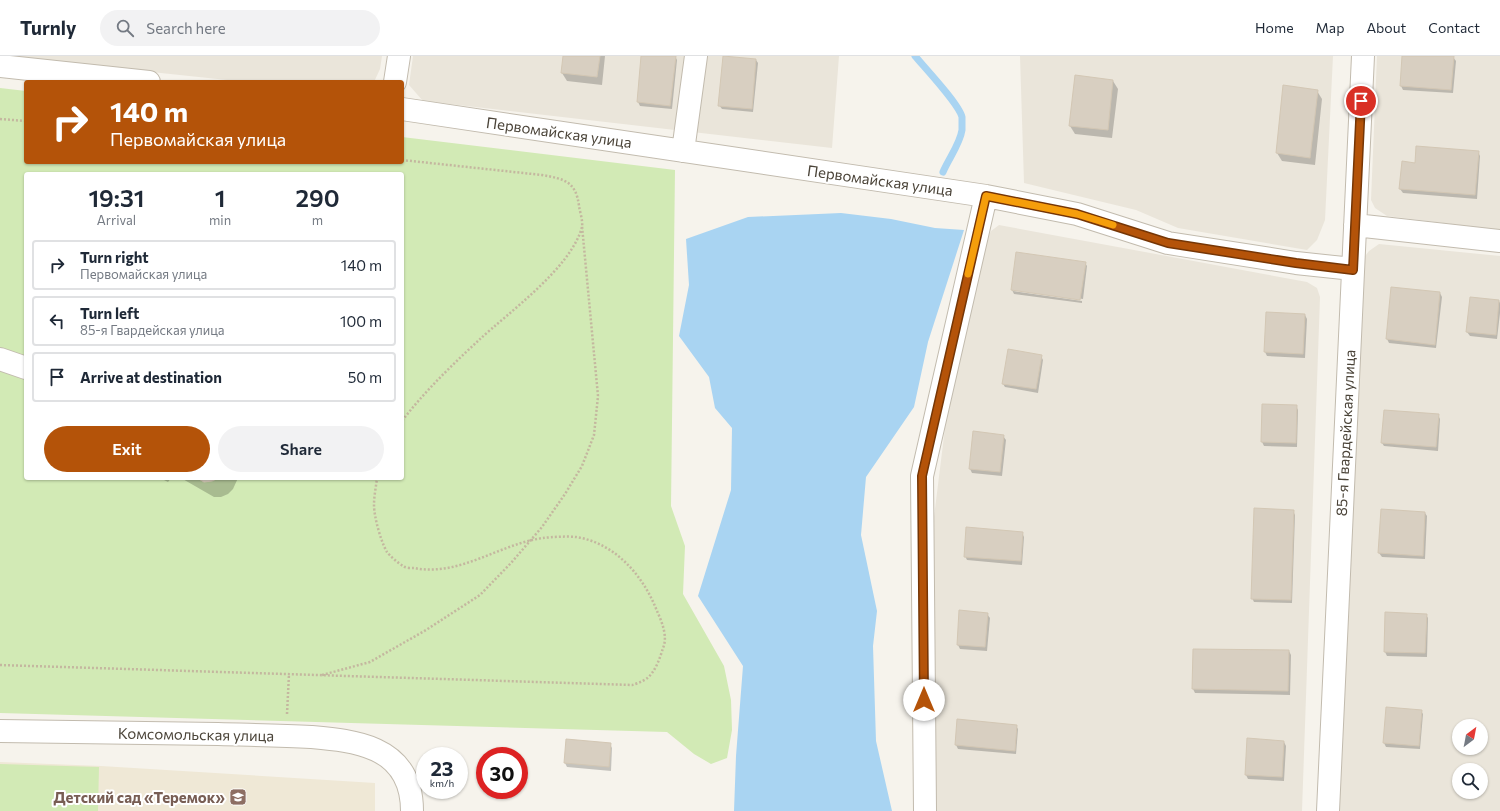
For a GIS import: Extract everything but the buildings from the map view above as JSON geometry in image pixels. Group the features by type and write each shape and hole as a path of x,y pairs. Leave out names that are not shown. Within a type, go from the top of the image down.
{"street":[{"path":"395,80 399,56"},
{"path":"682,151 696,56"},
{"name":"85-я Гвардейская улица","path":"1328,811 1363,56"},
{"path":"0,66 130,80"},
{"name":"Первомайская улица","path":"404,109 986,196 1077,214 1168,243 1296,263 1353,270"},
{"path":"925,811 922,476 986,196"},
{"path":"1355,225 1500,241"},
{"path":"0,360 24,367"},
{"name":"Комсомольская улица","path":"0,731 287,735 330,739 358,744 376,750 399,767 409,784 412,811"}],"path":[{"path":"0,119 24,121"},
{"path":"320,675 370,662 426,630 480,595 512,563 542,528 566,494 582,466 594,435 598,396 578,194 571,185 560,178 404,160"},
{"path":"404,418 444,374 479,340 518,308 549,276 569,254 582,226"},
{"path":"0,665 632,686 647,679 657,664 666,643 662,623 646,588 632,569 617,554 594,542 575,537 543,538 449,568 422,570 404,566 387,552 379,530 374,506 377,480"},
{"path":"287,735 289,674"}],"shaded area":[{"path":"0,56 382,56 380,69 375,80 227,80"},
{"path":"413,56 839,56 832,148 423,101 409,85"},
{"path":"1020,56 1333,56 1325,220 1317,240 1307,250 1178,228 1136,210 1024,183"},
{"path":"1377,56 1500,56 1500,230 1387,216 1375,208 1371,200"},
{"path":"999,225 1307,282 1317,288 1320,297 1302,811 931,811 934,517 946,420 986,239 991,231"},
{"path":"1379,244 1500,256 1500,811 1337,811 1362,260 1369,251"},
{"name":"Детский сад «Теремок»","path":"0,762 101,766 375,783 375,811 0,811"}],"green space":[{"path":"0,88 24,91 24,164 404,164 404,137 675,170 671,506 685,546 683,594 724,666 731,700 732,730 727,758 711,764 694,754 667,732 0,713"},
{"path":"0,764 99,767 98,811 0,811"}],"water":[{"path":"841,213 891,219 935,228 964,230 928,342 914,407 866,477 861,535 877,611 873,646 876,741 892,811 734,811 736,756 743,666 698,596 731,490 732,428 715,408 709,377 679,336 689,285 686,239 748,217"}],"waterway":[{"path":"915,56 955,104 962,117 961,135 957,146 943,172"}],"slow traffic":[{"path":"968,274 986,196 1077,214 1113,225"}],"place":[{"name":"Детский сад «Теремок»","path":"238,797"}],"route":[{"path":"924,700 922,476 986,196 1077,214 1168,243 1296,263 1353,270 1361,101"}]}
